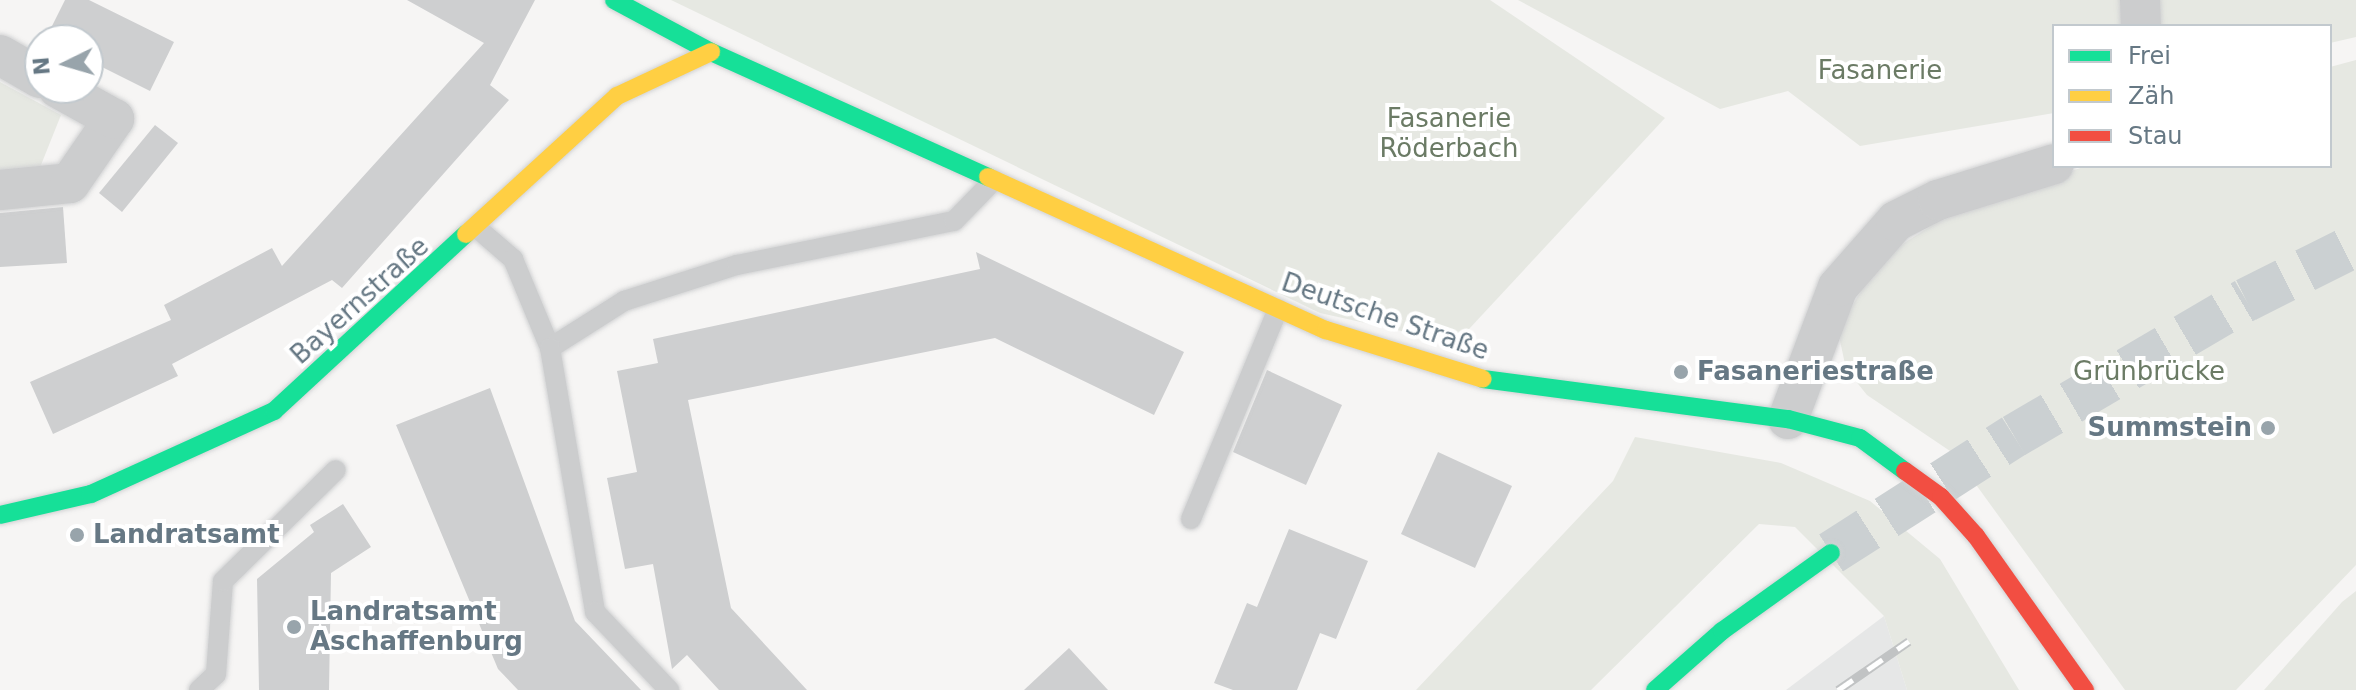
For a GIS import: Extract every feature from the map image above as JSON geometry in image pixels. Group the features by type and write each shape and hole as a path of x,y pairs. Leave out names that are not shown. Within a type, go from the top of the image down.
{"main road":[{"name":"Deutsche Straße","path":"614,0 711,52 1278,309 1492,382 1788,419 1860,438 1941,497 1976,536 2085,690"},
{"name":"Bayernstraße","path":"0,515 91,494 274,411 477,228 617,96 711,52"},
{"path":"1655,690 1722,631 1831,553"}],"street":[{"path":"2140,0 2141,24"},
{"path":"0,55 24,69"},
{"path":"0,190 70,183 114,119 87,104"},
{"path":"1788,419 1838,287 1896,221 1938,200 2052,165"}],"lane":[{"path":"550,348 624,301 737,265 954,221 994,180"},
{"path":"477,228 513,259 550,348 595,612 669,690"},
{"path":"1191,519 1278,309"},
{"path":"199,690 216,674 223,581 336,470"}],"shaded area":[{"path":"1884,616 1907,690 1786,690"}],"green space":[{"name":"Fasanerie Röderbach","path":"671,0 1490,0 1665,118 1456,343 1320,313"},
{"name":"Fasanerie","path":"1518,0 2356,0 2356,37 2332,43 2332,24 2052,24 2052,113 1860,146 1788,91 1720,109"},
{"name":"Grünbrücke","path":"2356,60 2356,565 2236,690 2125,690 1953,453 1867,395 1846,369 1838,331 1879,259 1950,214 2080,168 2332,168 2332,66"},
{"path":"0,82 24,95 24,104 41,104 61,115 37,175 0,179"},
{"path":"1635,437 1781,463 1870,501 1940,559 2019,690 1907,690 1884,616 1795,527 1759,524 1591,690 1416,690 1613,481"},
{"path":"2356,591 2356,690 2264,690 2342,602"}],"building":[{"path":"65,0 89,0 174,42 150,91 104,68 104,24 53,24"},
{"path":"407,0 535,0 490,85 509,100 342,288 332,280 172,364 178,376 53,434 30,382 171,320 164,305 272,248 282,266 484,43"},
{"path":"155,125 178,143 122,212 99,193"},
{"path":"63,207 67,263 0,267 0,213"},
{"path":"976,252 1184,352 1154,415 995,338 688,400 731,608 807,690 719,690 687,655 672,669 653,564 625,569 607,478 637,472 617,371 658,363 653,339 980,269"},
{"path":"1267,370 1342,405 1306,485 1233,452"},
{"path":"490,388 575,621 641,690 518,690 498,669 396,425"},
{"path":"1438,452 1512,486 1475,568 1401,534"},
{"name":"Landratsamt Aschaffenburg","path":"343,504 371,547 331,573 329,690 259,690 257,579 314,532 310,525"},
{"path":"1289,529 1368,561 1336,639 1320,633 1297,690 1233,690 1214,683 1247,603 1257,607"},
{"path":"1069,648 1108,690 1024,690"}],"tunnel":[{"path":"1831,553 2014,436 2246,300 2356,245"}],"railway":[{"path":"1838,690 1909,641"}],"traffic: fast":[{"path":"614,0 711,52 988,177"},
{"path":"0,515 91,494 274,411 466,234"},
{"path":"1483,379 1788,419 1860,438 1905,471"},
{"path":"1655,690 1722,631 1831,553"}],"traffic: slow":[{"path":"466,234 617,96 711,52"},
{"path":"988,177 1326,330 1483,379"}],"traffic: jam":[{"path":"1905,471 1941,497 1976,536 2085,690"}],"place":[{"name":"Fasaneriestraße","path":"1681,372"},
{"name":"Summstein","path":"2268,428"},
{"name":"Landratsamt","path":"77,535"},
{"name":"Landratsamt Aschaffenburg","path":"294,627"}]}
